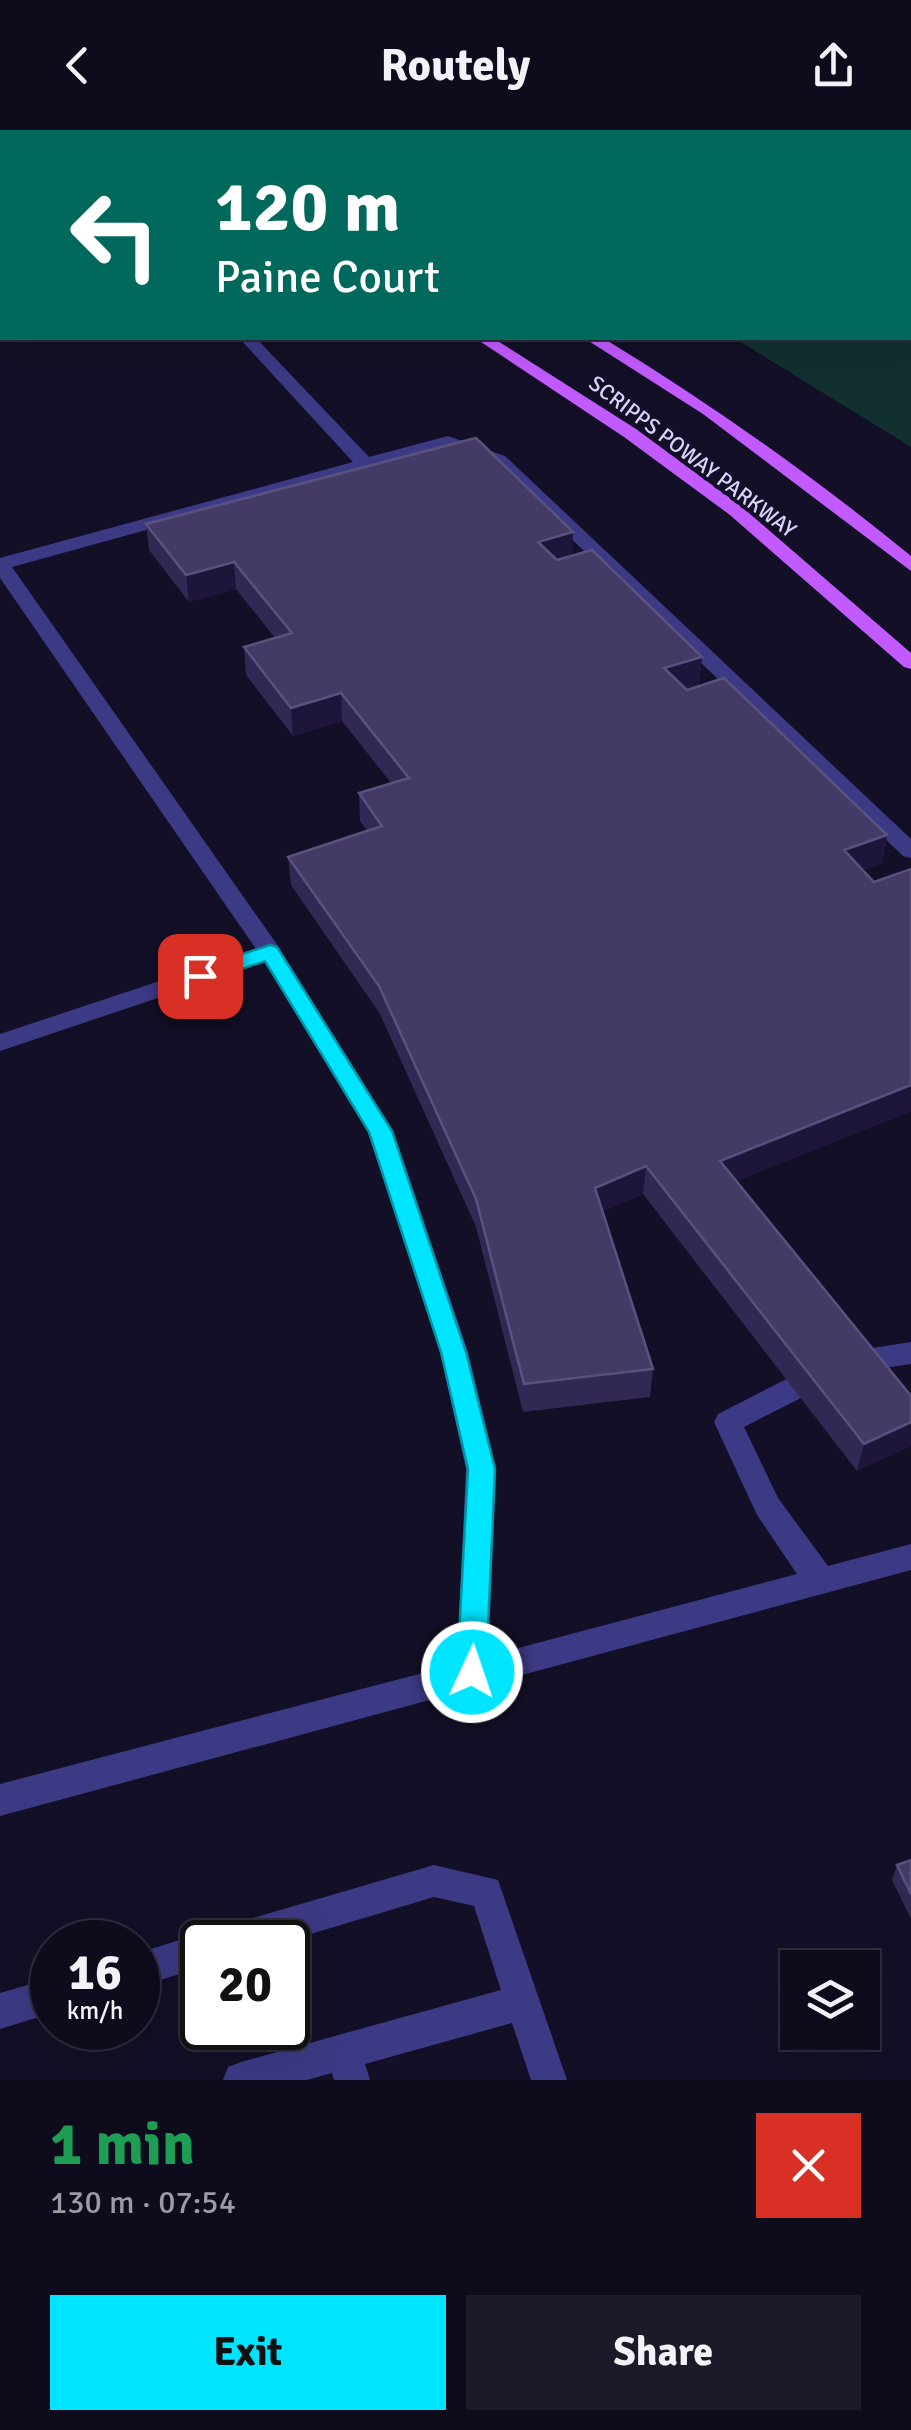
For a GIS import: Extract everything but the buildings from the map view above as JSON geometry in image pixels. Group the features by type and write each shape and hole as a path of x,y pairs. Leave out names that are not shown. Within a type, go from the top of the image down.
{"main road":[{"name":"SCRIPPS POWAY PARKWAY","path":"486,340 630,433 736,511 911,663"},
{"name":"SCRIPPS POWAY PARKWAY","path":"595,340 709,410 803,477 911,565"}],"lane":[{"path":"248,340 365,464"},
{"path":"472,1672 481,1469 454,1352 380,1131 270,952 0,564 448,441 499,460 911,851"},
{"path":"0,1043 270,952"},
{"path":"822,1582 784,1538 756,1493 728,1422 846,1362 911,1353"},
{"path":"0,1800 911,1557"},
{"path":"303,1920 434,1881 486,1892 549,2080"},
{"path":"0,2011 30,2002"},
{"path":"241,2080 348,2066 523,2002"}],"green space":[{"path":"737,340 911,340 911,447"}],"route":[{"path":"200,976 270,952 380,1131 454,1352 481,1469 472,1672"}]}
